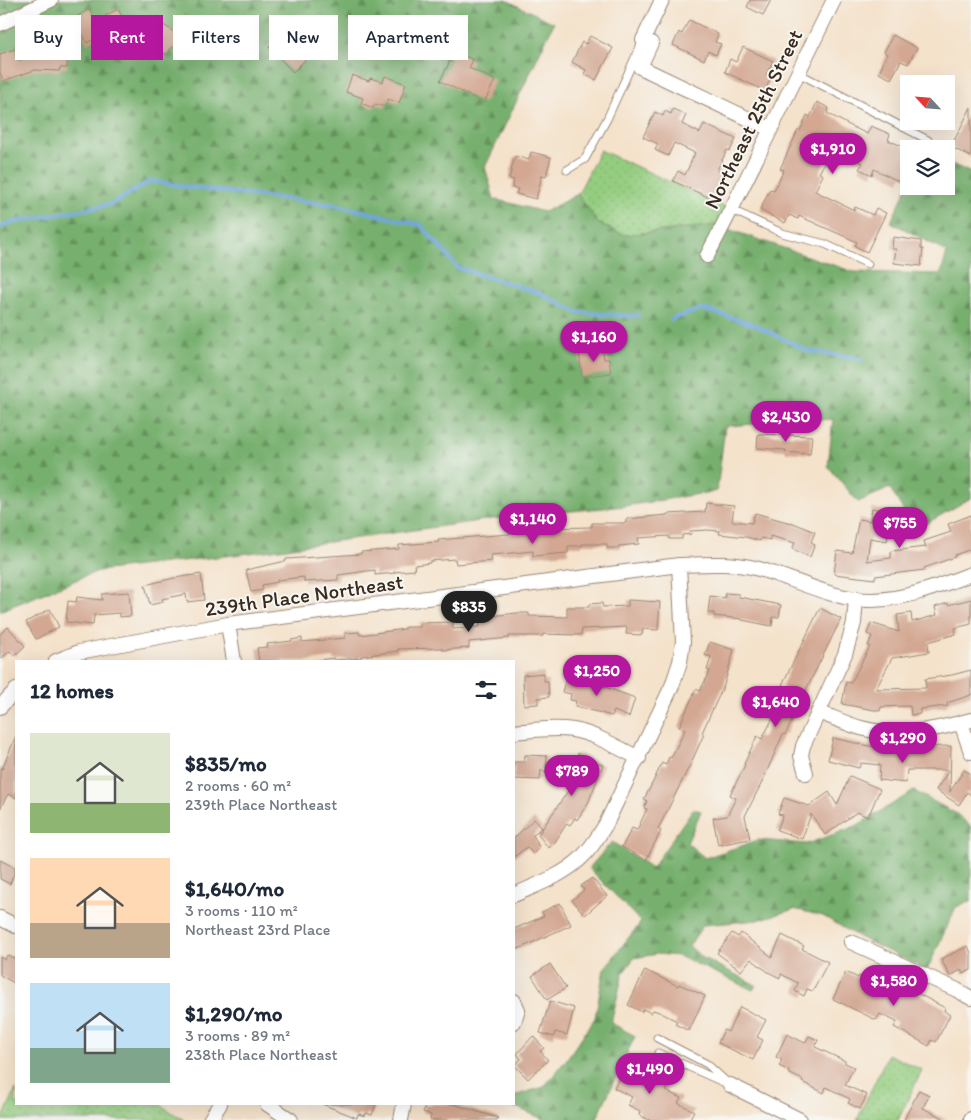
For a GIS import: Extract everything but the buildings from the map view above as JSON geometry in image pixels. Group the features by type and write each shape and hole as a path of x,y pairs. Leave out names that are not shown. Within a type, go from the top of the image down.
{"street":[{"path":"0,24 50,0"},
{"path":"662,0 643,40 651,43 640,67 770,129"},
{"name":"Northeast 25th Street","path":"707,256 748,178 770,129 834,0"},
{"path":"515,895 566,871 580,860 594,844 606,824 639,758 672,686 680,662 683,642 679,565"},
{"name":"239th Place Northeast","path":"59,660 79,652 228,624 679,565 733,565 757,569 811,588 872,600 924,592 971,574"},
{"path":"806,773 801,756 803,746 845,654 854,623 856,598"},
{"path":"228,624 234,660"},
{"path":"2,705 15,691"},
{"path":"818,712 862,728 885,732 912,733 966,722 971,752"},
{"path":"515,732 574,730 639,758"},
{"path":"0,918 15,926"},
{"path":"851,942 971,998"},
{"path":"515,1003 518,1010 515,1019"},
{"path":"730,1085 800,1120"},
{"path":"210,1120 219,1105"},
{"path":"269,1105 292,1120"},
{"path":"401,1120 404,1105"}],"lane":[{"path":"566,170 585,159 607,120 643,40"},
{"path":"798,73 928,140"},
{"path":"732,210 782,233 825,244 868,264"},
{"path":"657,1038 707,1064 730,1085"},
{"path":"658,1053 730,1085"}],"green space":[{"path":"0,0 506,0 554,23 485,167 494,199 544,212 578,194 598,223 624,235 716,225 854,272 941,274 947,252 891,222 903,195 955,195 955,165 971,173 971,498 915,530 890,488 858,502 828,466 833,419 725,426 717,491 625,506 507,517 258,552 98,571 0,611"},
{"path":"600,150 725,207 716,225 624,235 598,223 578,194"},
{"path":"914,791 957,814 971,827 971,901 956,907 927,970 859,937 823,916 794,909 758,920 703,925 689,946 703,958 756,985 753,990 679,956 657,954 634,958 623,973 611,1023 635,1036 596,1120 545,1120 518,1108 505,1105 515,1105 515,1095 544,1087 566,1060 595,1018 604,969 641,922 589,868 612,842 652,868 693,809 701,811 687,843 705,858 759,840 807,844 856,826"},
{"path":"888,1054 922,1070 898,1120 857,1120"},
{"path":"15,1091 15,1105 161,1105 184,1120 2,1120"}],"waterway":[{"path":"0,227 10,223 112,204 150,181 336,205 421,225 458,268 540,293 577,312 628,316 639,315"},
{"path":"672,319 702,309 753,324 808,351 862,359"}]}
